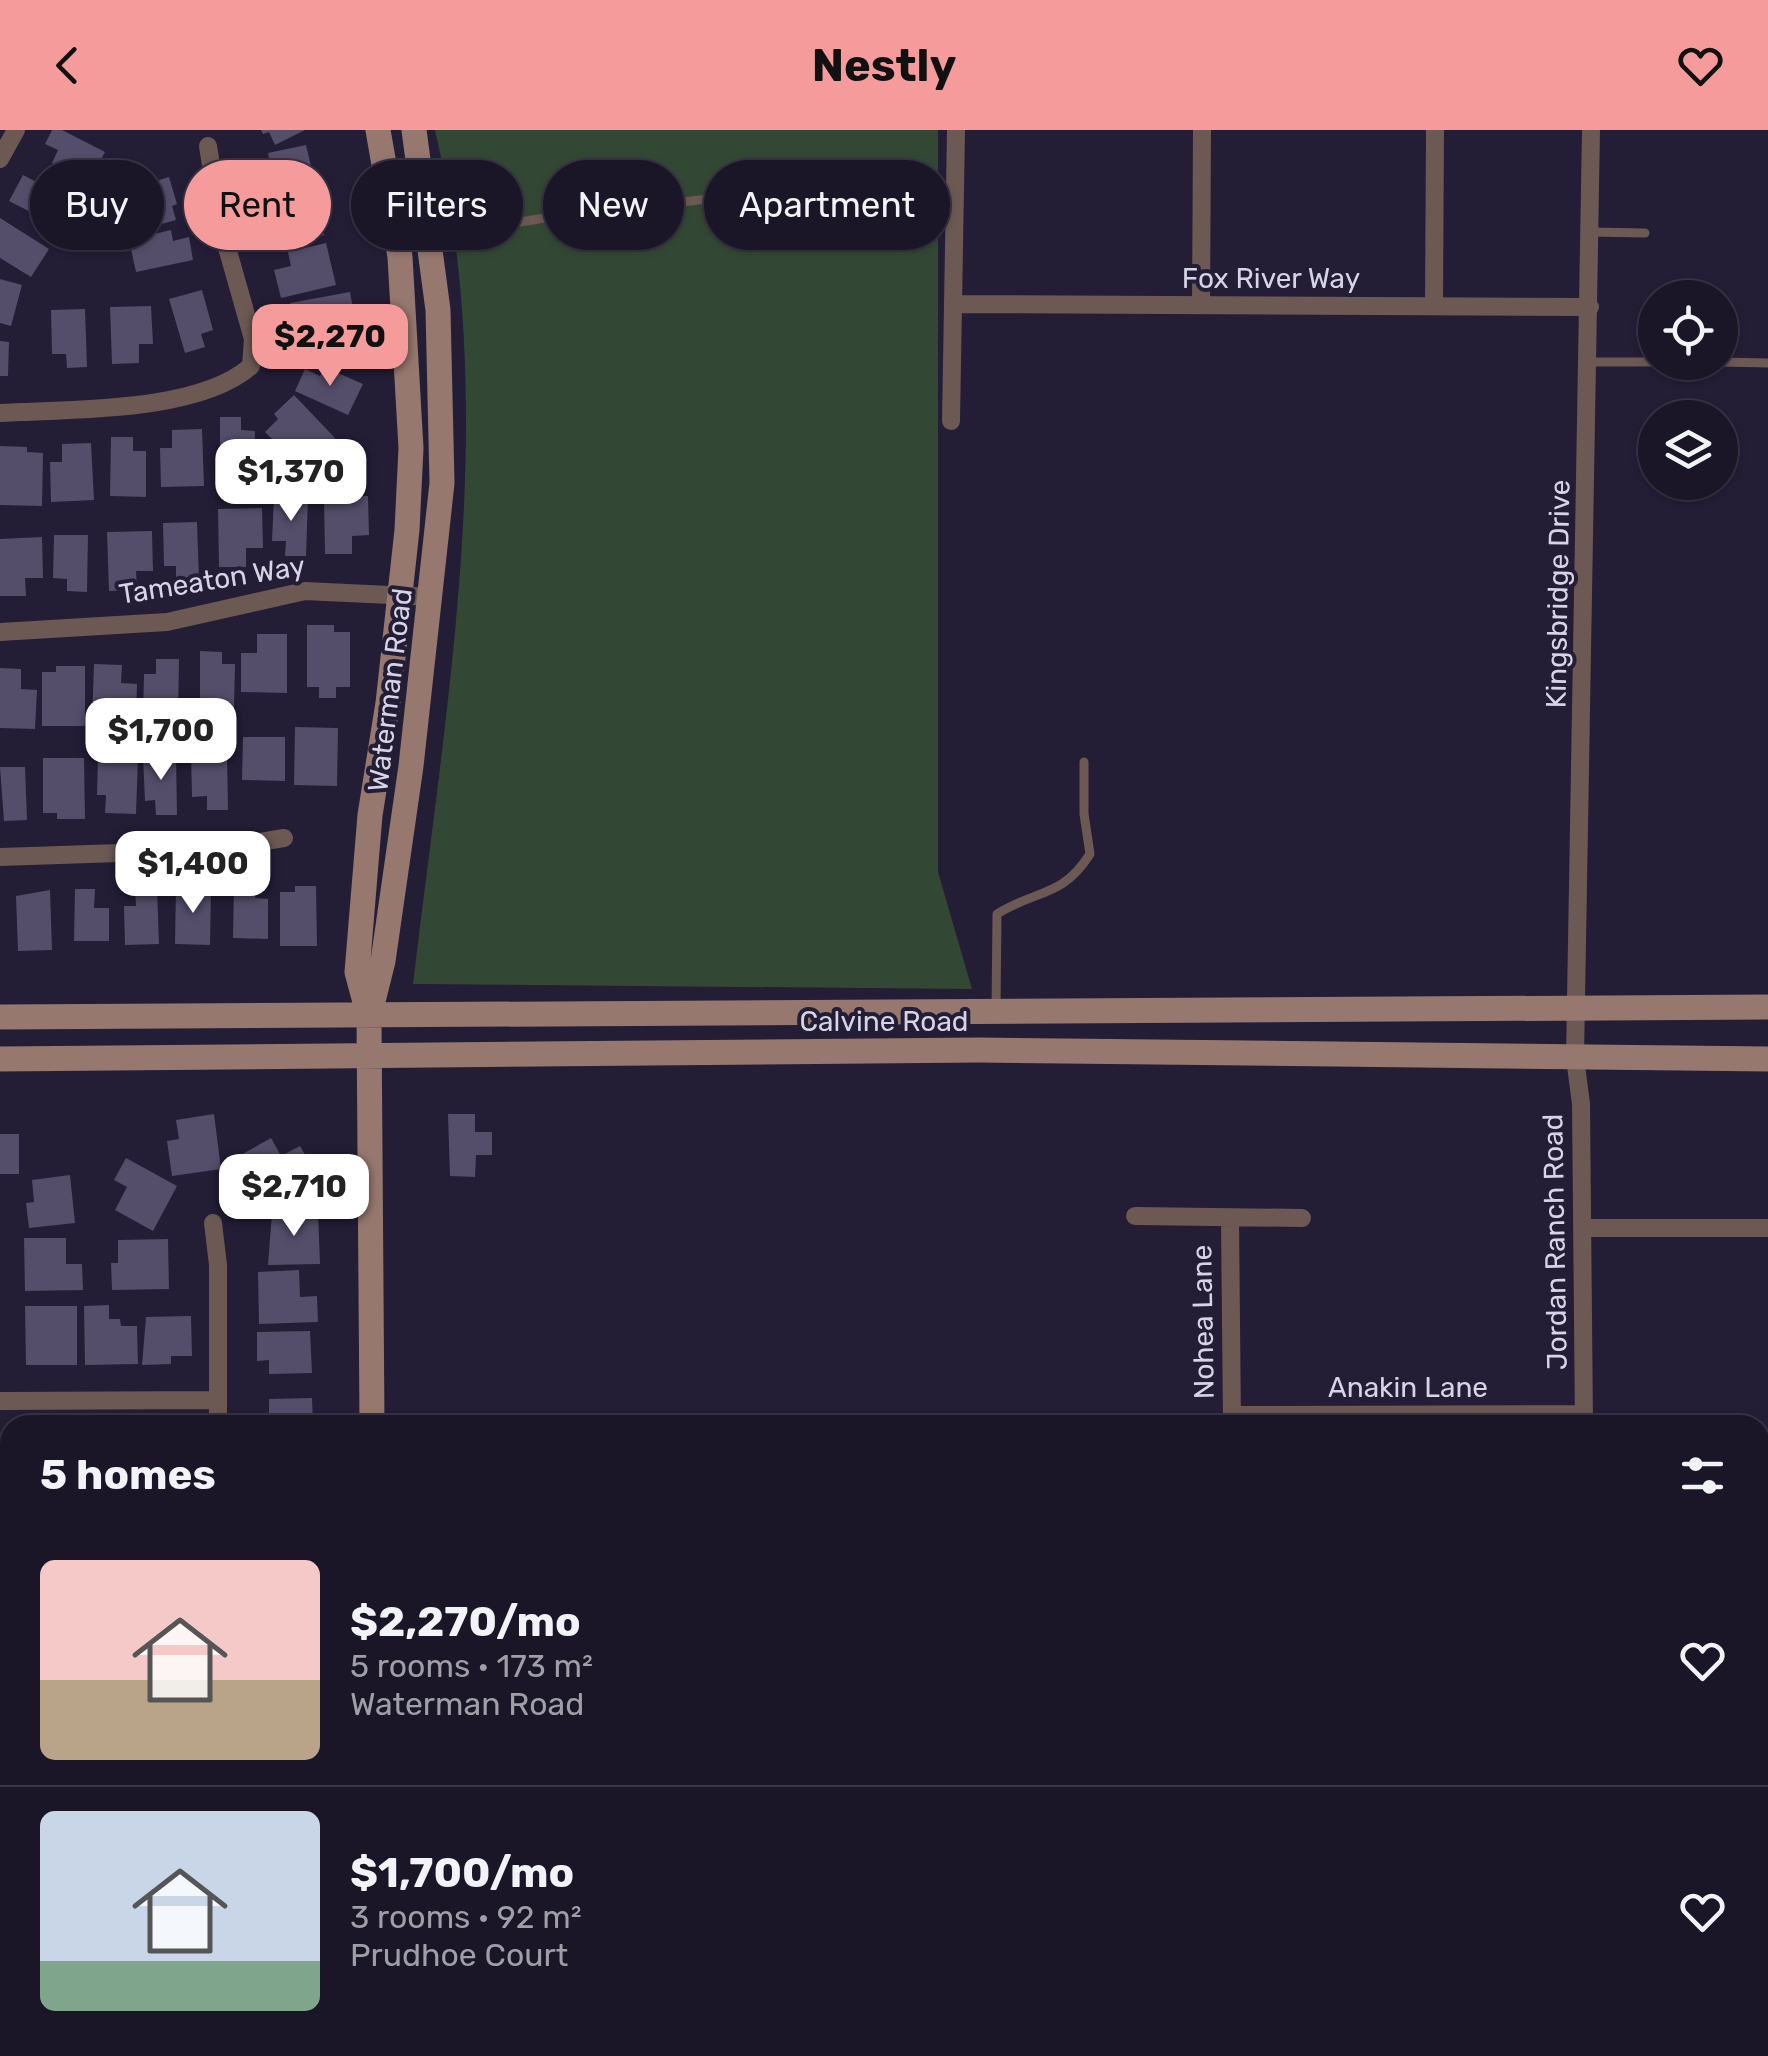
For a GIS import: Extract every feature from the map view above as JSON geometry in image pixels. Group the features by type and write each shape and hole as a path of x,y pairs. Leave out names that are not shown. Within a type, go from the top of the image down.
{"main road":[{"name":"Waterman Road","path":"369,1017 357,972 370,815 409,497 400,257 378,130"},
{"name":"Waterman Road","path":"414,130 418,160"},
{"name":"Waterman Road","path":"372,1415 369,1017 383,961 432,597 442,483 438,310 431,250"},
{"name":"Calvine Road","path":"0,1017 1768,1007"},
{"name":"Calvine Road","path":"0,1059 979,1050 1768,1059"}],"street":[{"path":"951,422 956,130"},
{"path":"1201,305 1202,130"},
{"path":"1434,306 1435,130"},
{"name":"Kingsbridge Drive","path":"1575,1058 1590,362 1590,130"},
{"path":"0,414 146,404 234,380 251,366 253,338 220,223 208,146"},
{"name":"Fox River Way","path":"953,304 1590,307"},
{"name":"Tameaton Way","path":"0,632 168,622 305,590 432,597"},
{"path":"0,858 209,850 284,838"},
{"name":"Jordan Ranch Road","path":"1575,1058 1581,1104 1584,1415"},
{"path":"1135,1216 1302,1218"},
{"name":"Nohea Lane","path":"1230,1218 1232,1415"},
{"path":"213,1224 218,1265 218,1415"},
{"path":"1583,1228 1768,1228"},
{"path":"0,1401 218,1400"}],"lane":[{"path":"523,222 868,182 955,187"},
{"path":"1590,232 1645,233"},
{"path":"1590,362 1638,362"},
{"path":"1738,362 1768,363"},
{"path":"996,1010 997,914 1022,898 1058,889 1077,875 1090,854 1084,814 1084,762"}],"green space":[{"path":"435,130 938,130 938,160 704,160 704,250 938,250 938,872 972,989 413,984 440,771 461,557 466,449 464,342 455,250 523,250 523,160 440,160"}],"building":[{"path":"52,130 62,130 105,152 101,160 53,160 58,150 45,144"},
{"path":"261,130 305,130 275,145 269,132 263,134"},
{"path":"306,145 310,160 269,160 268,153"},
{"path":"23,175 30,179 30,212 9,201"},
{"path":"169,177 177,204 172,206 176,220 164,223 164,179"},
{"path":"0,218 30,237 30,250 48,250 31,277 0,258"},
{"path":"171,230 173,241 184,238 184,250 191,250 193,260 136,272 131,250 164,250 164,232"},
{"path":"328,250 336,285 281,298 274,270 291,266 288,252"},
{"path":"0,279 22,285 11,326 0,323"},
{"path":"202,290 213,330 201,334 205,347 185,353 169,299"},
{"path":"350,292 358,335 306,343 304,330 295,331 290,303"},
{"path":"151,306 153,344 139,344 139,363 112,364 110,307"},
{"path":"85,309 87,367 67,368 66,354 52,354 51,310"},
{"path":"0,341 9,342 8,376 0,376"},
{"path":"324,367 363,384 348,415 295,391 305,369 320,376"},
{"path":"294,395 335,438 302,470 265,432 278,419 274,414"},
{"path":"220,417 241,417 241,430 255,431 254,472 220,472"},
{"path":"202,429 204,486 161,487 160,448 172,448 172,430"},
{"path":"111,437 133,437 133,451 146,451 146,497 110,496"},
{"path":"91,443 94,500 51,502 50,462 62,462 62,444"},
{"path":"0,446 27,447 27,452 43,453 42,506 0,505"},
{"path":"368,496 369,535 352,536 352,554 325,554 324,497"},
{"path":"274,497 308,498 306,556 285,556 286,541 272,541"},
{"path":"262,508 263,548 246,548 246,567 219,567 218,509"},
{"path":"197,522 199,581 176,582 176,566 164,566 163,523"},
{"path":"152,531 153,571 136,571 137,590 109,591 107,532"},
{"path":"54,535 88,535 87,592 67,591 67,579 53,578"},
{"path":"42,537 43,578 25,578 26,596 0,596 0,539"},
{"path":"307,625 334,625 334,632 350,632 350,687 336,687 336,698 319,698 319,687 307,687"},
{"path":"257,634 287,634 287,693 241,692 241,653 257,653"},
{"path":"200,651 222,652 222,664 235,664 234,708 200,707"},
{"path":"156,659 179,659 178,717 143,717 144,674 156,674"},
{"path":"94,664 122,665 121,683 137,684 136,723 92,722"},
{"path":"56,666 85,666 85,726 42,726 42,672 56,672"},
{"path":"0,668 21,669 21,689 37,690 35,729 0,728"},
{"path":"295,727 338,728 337,786 294,785"},
{"path":"243,737 285,737 285,781 242,780"},
{"path":"191,754 227,754 228,810 207,810 207,796 192,797"},
{"path":"176,755 177,815 156,815 155,800 145,801 143,756"},
{"path":"98,756 138,757 136,814 105,813 106,795 97,795"},
{"path":"43,758 84,758 85,819 57,819 57,813 43,813"},
{"path":"0,767 25,767 27,820 4,821"},
{"path":"234,882 255,882 255,898 268,899 268,939 233,938"},
{"path":"295,886 316,886 317,946 280,946 280,892 295,892"},
{"path":"176,887 211,888 210,945 175,944"},
{"path":"157,888 159,944 125,945 124,906 136,906 135,889"},
{"path":"75,889 95,889 94,908 109,908 109,941 74,941"},
{"path":"50,890 52,950 18,951 16,896"},
{"path":"214,1114 221,1169 172,1176 167,1141 179,1139 176,1120"},
{"path":"448,1114 475,1114 475,1132 492,1132 492,1155 476,1155 475,1177 450,1176"},
{"path":"0,1134 19,1134 19,1174 0,1174"},
{"path":"271,1138 281,1156 300,1146 315,1172 261,1201 237,1157"},
{"path":"126,1158 177,1186 153,1231 115,1210 127,1187 114,1180"},
{"path":"70,1175 75,1223 29,1228 26,1203 34,1202 32,1180"},
{"path":"318,1212 320,1264 268,1265 272,1213"},
{"path":"24,1238 66,1238 66,1264 82,1264 83,1290 25,1291"},
{"path":"168,1239 169,1289 112,1290 111,1263 118,1263 118,1240"},
{"path":"299,1270 300,1297 317,1296 318,1322 259,1324 258,1272"},
{"path":"109,1305 109,1319 120,1319 121,1326 137,1326 138,1364 85,1365 84,1306"},
{"path":"25,1306 77,1306 77,1365 26,1365"},
{"path":"191,1316 192,1356 171,1356 171,1364 142,1365 146,1317"},
{"path":"310,1331 312,1373 269,1374 269,1360 257,1361 257,1332"},
{"path":"312,1398 313,1415 257,1415 269,1413 269,1399"}]}
